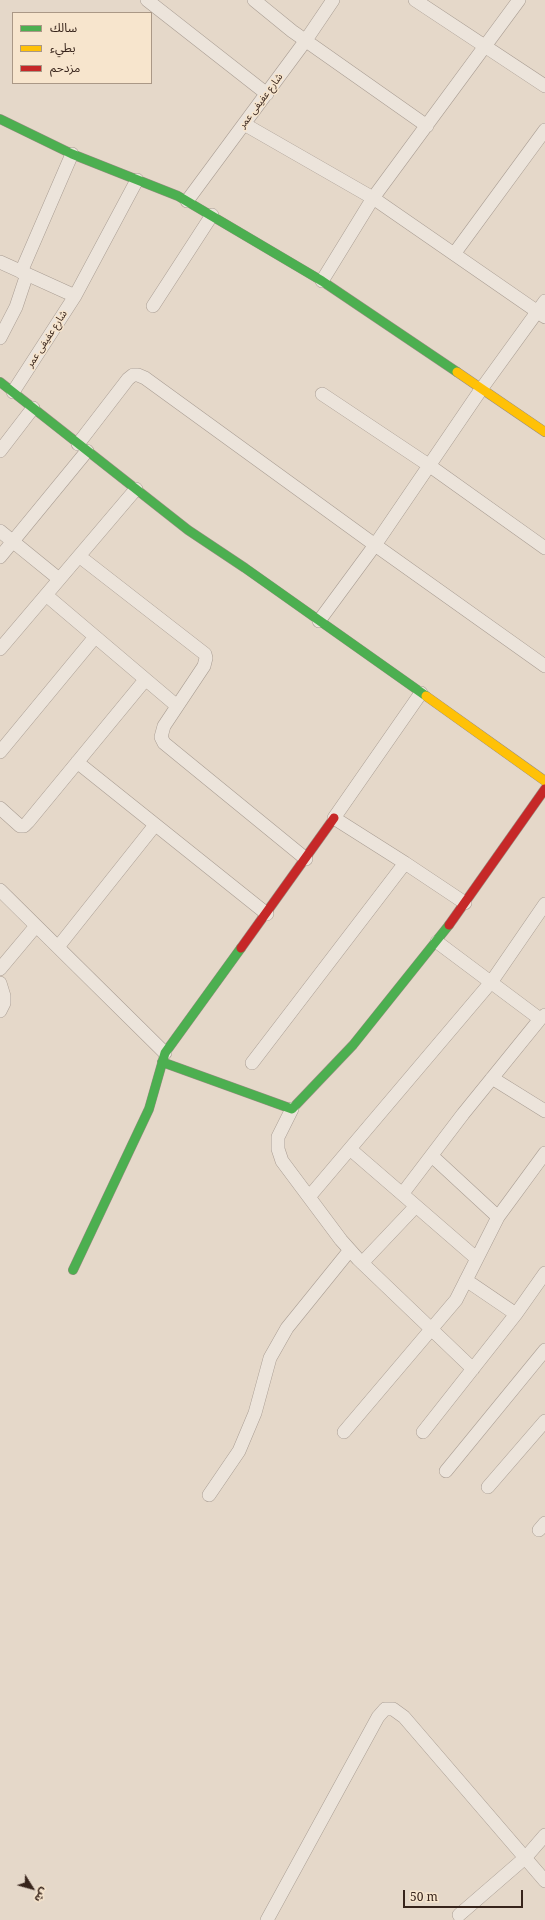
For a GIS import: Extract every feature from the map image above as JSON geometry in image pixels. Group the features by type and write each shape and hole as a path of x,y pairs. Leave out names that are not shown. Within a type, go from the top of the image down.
{"street":[{"path":"147,0 267,94"},
{"path":"254,0 306,40 427,126"},
{"name":"شارع عفيفى عمر","path":"187,201 267,94 333,0"},
{"path":"415,0 545,86"},
{"path":"322,281 373,198 519,0"},
{"path":"0,119 72,154 178,196 212,215 322,281 545,432"},
{"path":"244,124 373,198 454,254 542,310 482,388 375,545 320,620"},
{"path":"454,254 545,130"},
{"path":"0,338 16,307 24,273 72,154"},
{"name":"شارع عفيفى عمر","path":"13,392 75,296 137,180"},
{"path":"153,306 212,215"},
{"path":"0,262 75,296"},
{"path":"0,557 14,542 83,447 128,380 133,375 138,375 152,382 375,545 545,666"},
{"path":"0,382 188,530 320,620 545,781"},
{"path":"322,394 430,466 545,548"},
{"path":"0,451 33,408"},
{"path":"0,649 136,489"},
{"path":"0,531 59,579"},
{"path":"79,556 205,654 206,658 204,666 177,706 162,732 161,737 164,743 306,859"},
{"path":"46,595 177,706"},
{"path":"0,752 95,637"},
{"path":"0,808 20,826 24,826 145,680"},
{"path":"73,1270 149,1109 164,1058 306,859 421,693"},
{"path":"77,762 267,914"},
{"path":"473,1369 350,1250 282,1161 278,1149 278,1137 292,1109 353,1044 437,942 545,789"},
{"path":"334,818 465,903"},
{"path":"58,948 155,825"},
{"path":"252,1063 405,863"},
{"path":"0,890 164,1058 292,1109"},
{"path":"309,1197 492,981 545,904"},
{"path":"0,969 36,926"},
{"path":"403,1193 492,1078 542,1017 437,942"},
{"path":"0,984 4,996 4,1004 0,1012"},
{"path":"492,1078 545,1111"},
{"path":"350,1149 403,1193 476,1258"},
{"path":"344,1432 430,1328 456,1300 498,1217 545,1153"},
{"path":"432,1156 498,1217"},
{"path":"362,1263 416,1206"},
{"path":"209,1495 239,1451 255,1413 270,1358 287,1328 350,1250"},
{"path":"423,1432 516,1314 545,1273"},
{"path":"466,1280 516,1314"},
{"path":"446,1471 545,1350"},
{"path":"488,1487 545,1421"},
{"path":"267,1920 378,1717 385,1709 393,1709 404,1717 526,1857 545,1881"},
{"path":"459,1915 526,1857 545,1834"}],"traffic: fast":[{"path":"0,119 72,154 178,196 322,281 457,372"},
{"path":"0,382 188,530 245,568 426,696"},
{"path":"162,1062 292,1109 353,1045 449,925"},
{"path":"73,1270 149,1109 165,1053 241,948"}],"traffic: slow":[{"path":"457,372 545,432"},
{"path":"426,696 545,781"}],"traffic: jam":[{"path":"449,925 545,789"},
{"path":"241,948 334,818"}]}
